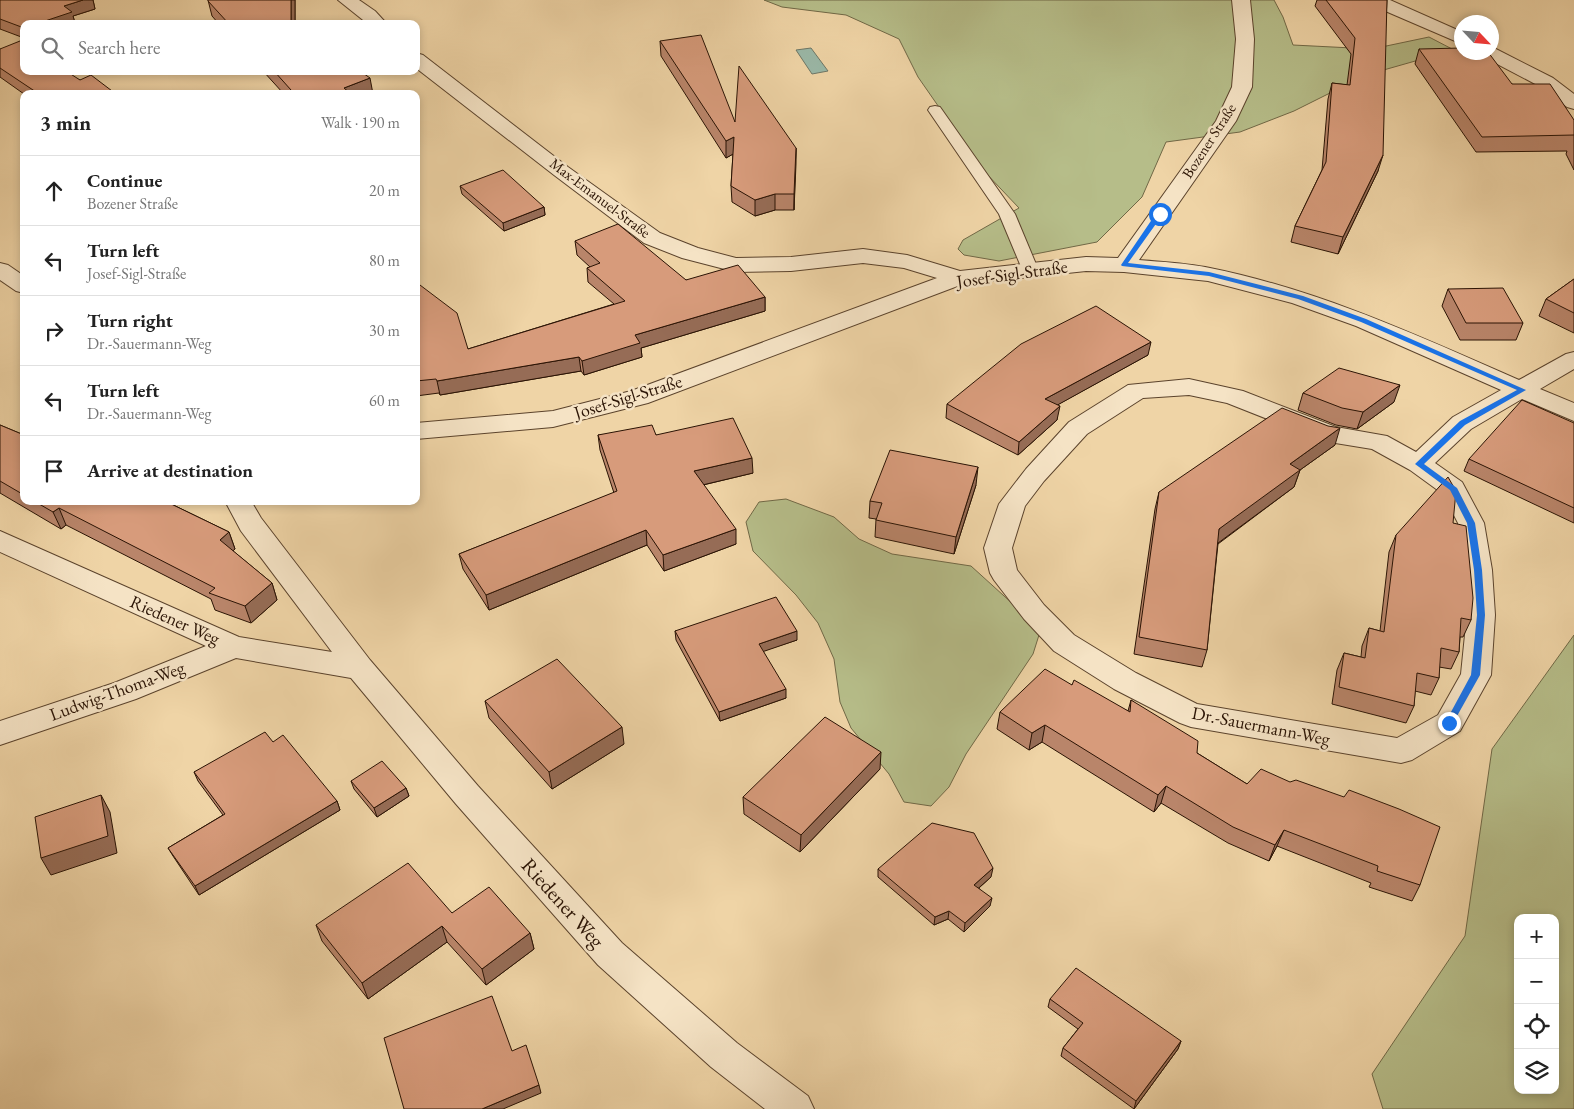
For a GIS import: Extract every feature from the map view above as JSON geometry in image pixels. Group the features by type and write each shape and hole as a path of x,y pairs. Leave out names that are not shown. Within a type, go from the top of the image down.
{"street":[{"path":"346,0 374,20"},
{"name":"Bozener Straße","path":"1124,265 1226,121 1242,87 1245,39 1241,0"},
{"path":"1375,0 1454,35"},
{"path":"1499,57 1546,82 1574,103"},
{"name":"Max-Emanuel-Straße","path":"420,62 652,238 690,253 736,265 791,264 863,256 907,262 959,278"},
{"name":"Josef-Sigl-Straße","path":"420,431 553,419 637,398 959,278 1030,268 1086,264 1124,265 1209,274 1300,298 1364,321 1574,413"},
{"path":"0,270 20,283"},
{"path":"1419,464 1462,423 1574,359"},
{"name":"Dr.-Sauermann-Weg","path":"1189,387 1234,396 1332,435 1378,442 1419,464 1453,488 1471,523 1478,570 1481,615 1476,675 1449,723 1400,751 1191,715 1125,681 1064,643 1034,612 1004,573 998,548 1012,504 1035,475 1078,428 1137,391 1189,387"},
{"name":"Riedener Weg","path":"240,505 251,524 360,668 467,796 610,954 724,1055 794,1109"},
{"name":"Riedener Weg","path":"0,542 234,646 360,668"},
{"name":"Ludwig-Thoma-Weg","path":"0,733 125,691 234,646"}],"lane":[{"path":"935,110 1007,214 1030,268"}],"green space":[{"path":"764,0 1274,0 1283,17 1293,45 1372,49 1429,37 1454,50 1366,75 1294,111 1240,132 1166,142 1142,197 1097,242 999,261 964,255 958,249 963,240 1019,208 982,169 918,77 899,39 846,15 782,7"},
{"path":"786,499 834,517 859,539 892,554 971,566 1025,615 1039,635 1033,654 966,754 949,787 931,806 904,802 889,774 851,728 840,702 834,659 818,623 796,595 753,551 746,522 759,502"},
{"path":"1574,635 1574,1109 1383,1109 1372,1074 1465,936 1492,749"}],"shaded area":[{"path":"811,48 828,71 812,74 796,50"}],"building":[{"path":"0,0 83,0 64,6 72,12 48,20 20,20 20,26 0,19"},
{"path":"291,0 291,20 225,20 208,1"},
{"path":"1326,0 1387,0 1383,155 1343,237 1295,226 1326,162 1332,83 1350,85 1355,38"},
{"path":"701,35 735,122 739,66 796,148 794,194 775,194 755,200 731,186 734,137 726,141 660,41"},
{"path":"20,41 20,75 72,75 80,80 91,75 111,90 33,90 0,68 0,49"},
{"path":"1454,48 1454,60 1494,60 1512,84 1550,84 1574,120 1574,135 1482,137 1419,49"},
{"path":"278,75 366,75 370,78 344,88 346,90 291,90"},
{"path":"503,170 544,207 503,223 460,186"},
{"path":"618,224 686,280 738,265 765,297 635,335 640,343 582,361 579,357 437,381 436,379 420,381 420,285 457,313 468,349 625,301 587,268 600,263 575,241"},
{"path":"1574,279 1574,313 1546,299"},
{"path":"1503,288 1523,323 1466,323 1448,289"},
{"path":"1096,306 1151,342 1045,399 1060,406 1019,442 947,404 1021,344"},
{"path":"1339,368 1400,385 1363,412 1342,408 1303,393"},
{"path":"1522,400 1574,423 1574,508 1469,459"},
{"path":"1282,408 1328,426 1340,428 1290,464 1300,470 1219,529 1207,650 1139,637 1159,492"},
{"path":"733,418 752,458 694,471 736,529 663,555 646,530 486,595 459,554 617,491 598,435 652,425 656,435"},
{"path":"0,425 20,433 20,493 0,481"},
{"path":"890,450 978,467 956,537 876,520 882,503 870,501"},
{"path":"1448,477 1456,491 1453,523 1466,526 1473,598 1471,620 1461,618 1459,652 1441,648 1439,678 1417,673 1414,706 1339,687 1344,653 1365,658 1369,628 1384,632 1396,535"},
{"path":"41,505 173,505 229,532 220,540 272,583 245,606 209,593 215,588 59,508 53,512"},
{"path":"776,597 797,631 759,644 786,689 719,712 675,631"},
{"path":"557,659 622,727 549,772 485,701"},
{"path":"1045,669 1072,685 1074,680 1130,712 1131,700 1198,741 1197,753 1247,784 1261,769 1290,782 1296,780 1344,797 1349,790 1440,827 1420,885 1377,871 1378,866 1284,830 1275,845 1233,827 1166,786 1158,795 1045,725 1032,733 1000,712"},
{"path":"825,717 881,752 801,835 743,797"},
{"path":"265,732 273,742 283,735 337,801 195,886 168,848 225,814 194,772"},
{"path":"382,761 406,788 374,808 351,781"},
{"path":"101,795 108,836 41,858 35,817"},
{"path":"932,823 974,833 993,868 974,885 992,898 965,923 949,911 935,917 878,869"},
{"path":"408,863 452,913 489,887 530,933 482,969 442,926 362,983 316,925"},
{"path":"1076,968 1181,1041 1136,1101 1063,1048 1083,1023 1050,999"},
{"path":"492,996 512,1051 526,1045 539,1085 482,1109 404,1109 384,1038"}],"route":[{"path":"1160,214 1124,265 1209,274 1300,298 1364,321 1522,390 1462,423 1419,464 1453,488 1471,523 1478,570 1481,615 1476,675 1449,723"}]}
